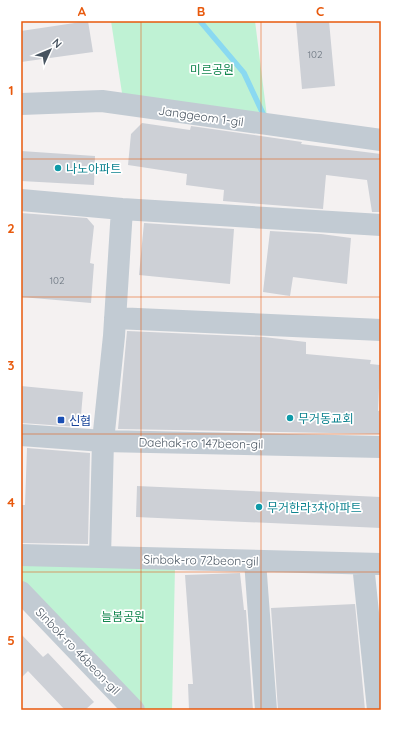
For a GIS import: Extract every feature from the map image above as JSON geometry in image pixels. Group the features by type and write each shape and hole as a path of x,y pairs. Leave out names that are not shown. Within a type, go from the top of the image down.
{"street":[{"name":"Janggeom 1-gil","path":"21,104 102,101 381,140"},
{"path":"21,200 122,209 381,225"},
{"path":"100,557 103,441 115,318 122,209"},
{"path":"115,318 381,330"},
{"name":"Daehak-ro 147beon-gil","path":"21,435 103,441 381,447"},
{"name":"Sinbok-ro 72beon-gil","path":"21,555 372,564"},
{"path":"255,561 266,710"},
{"path":"372,564 378,710"},
{"name":"Sinbok-ro 46beon-gil","path":"21,592 134,710"}],"green space":[{"name":"미르공원","path":"111,21 255,21 268,125 122,93"},
{"name":"늘봄공원","path":"21,562 175,567 172,710 142,710 21,581"}],"building":[{"path":"88,21 93,52 21,62 21,31"},
{"path":"296,21 329,21 335,86 302,89"},
{"path":"142,123 190,130 191,126 302,142 301,144 381,154 381,212 372,212 367,180 326,175 323,209 223,201 224,190 186,185 187,174 128,165 131,134"},
{"name":"나노아파트","path":"21,151 95,156 94,185 21,181"},
{"path":"21,213 87,218 94,226 90,263 94,264 91,303 21,297"},
{"path":"144,223 234,229 230,284 139,275"},
{"path":"270,231 321,234 351,238 347,284 293,277 290,296 263,292"},
{"path":"127,331 264,337 306,342 306,354 371,360 370,364 380,365 378,411 381,410 381,434 118,429"},
{"path":"21,386 83,392 80,427 21,423"},
{"path":"27,448 90,453 88,544 21,543 21,505 25,505"},
{"name":"무거한라3차아파트","path":"137,486 381,497 381,528 136,517"},
{"path":"240,573 244,610 246,610 253,710 189,710 188,684 193,684 185,575"},
{"path":"355,604 365,710 278,710 271,608"},
{"path":"21,634 43,657 48,653 94,702 85,710 65,710 28,671 21,678"}],"waterway":[{"path":"200,21 244,73 265,118"}],"place":[{"name":"나노아파트","path":"58,168"},
{"name":"무거동교회","path":"290,418"},
{"name":"신협","path":"61,420"},
{"name":"무거한라3차아파트","path":"259,507"}]}
